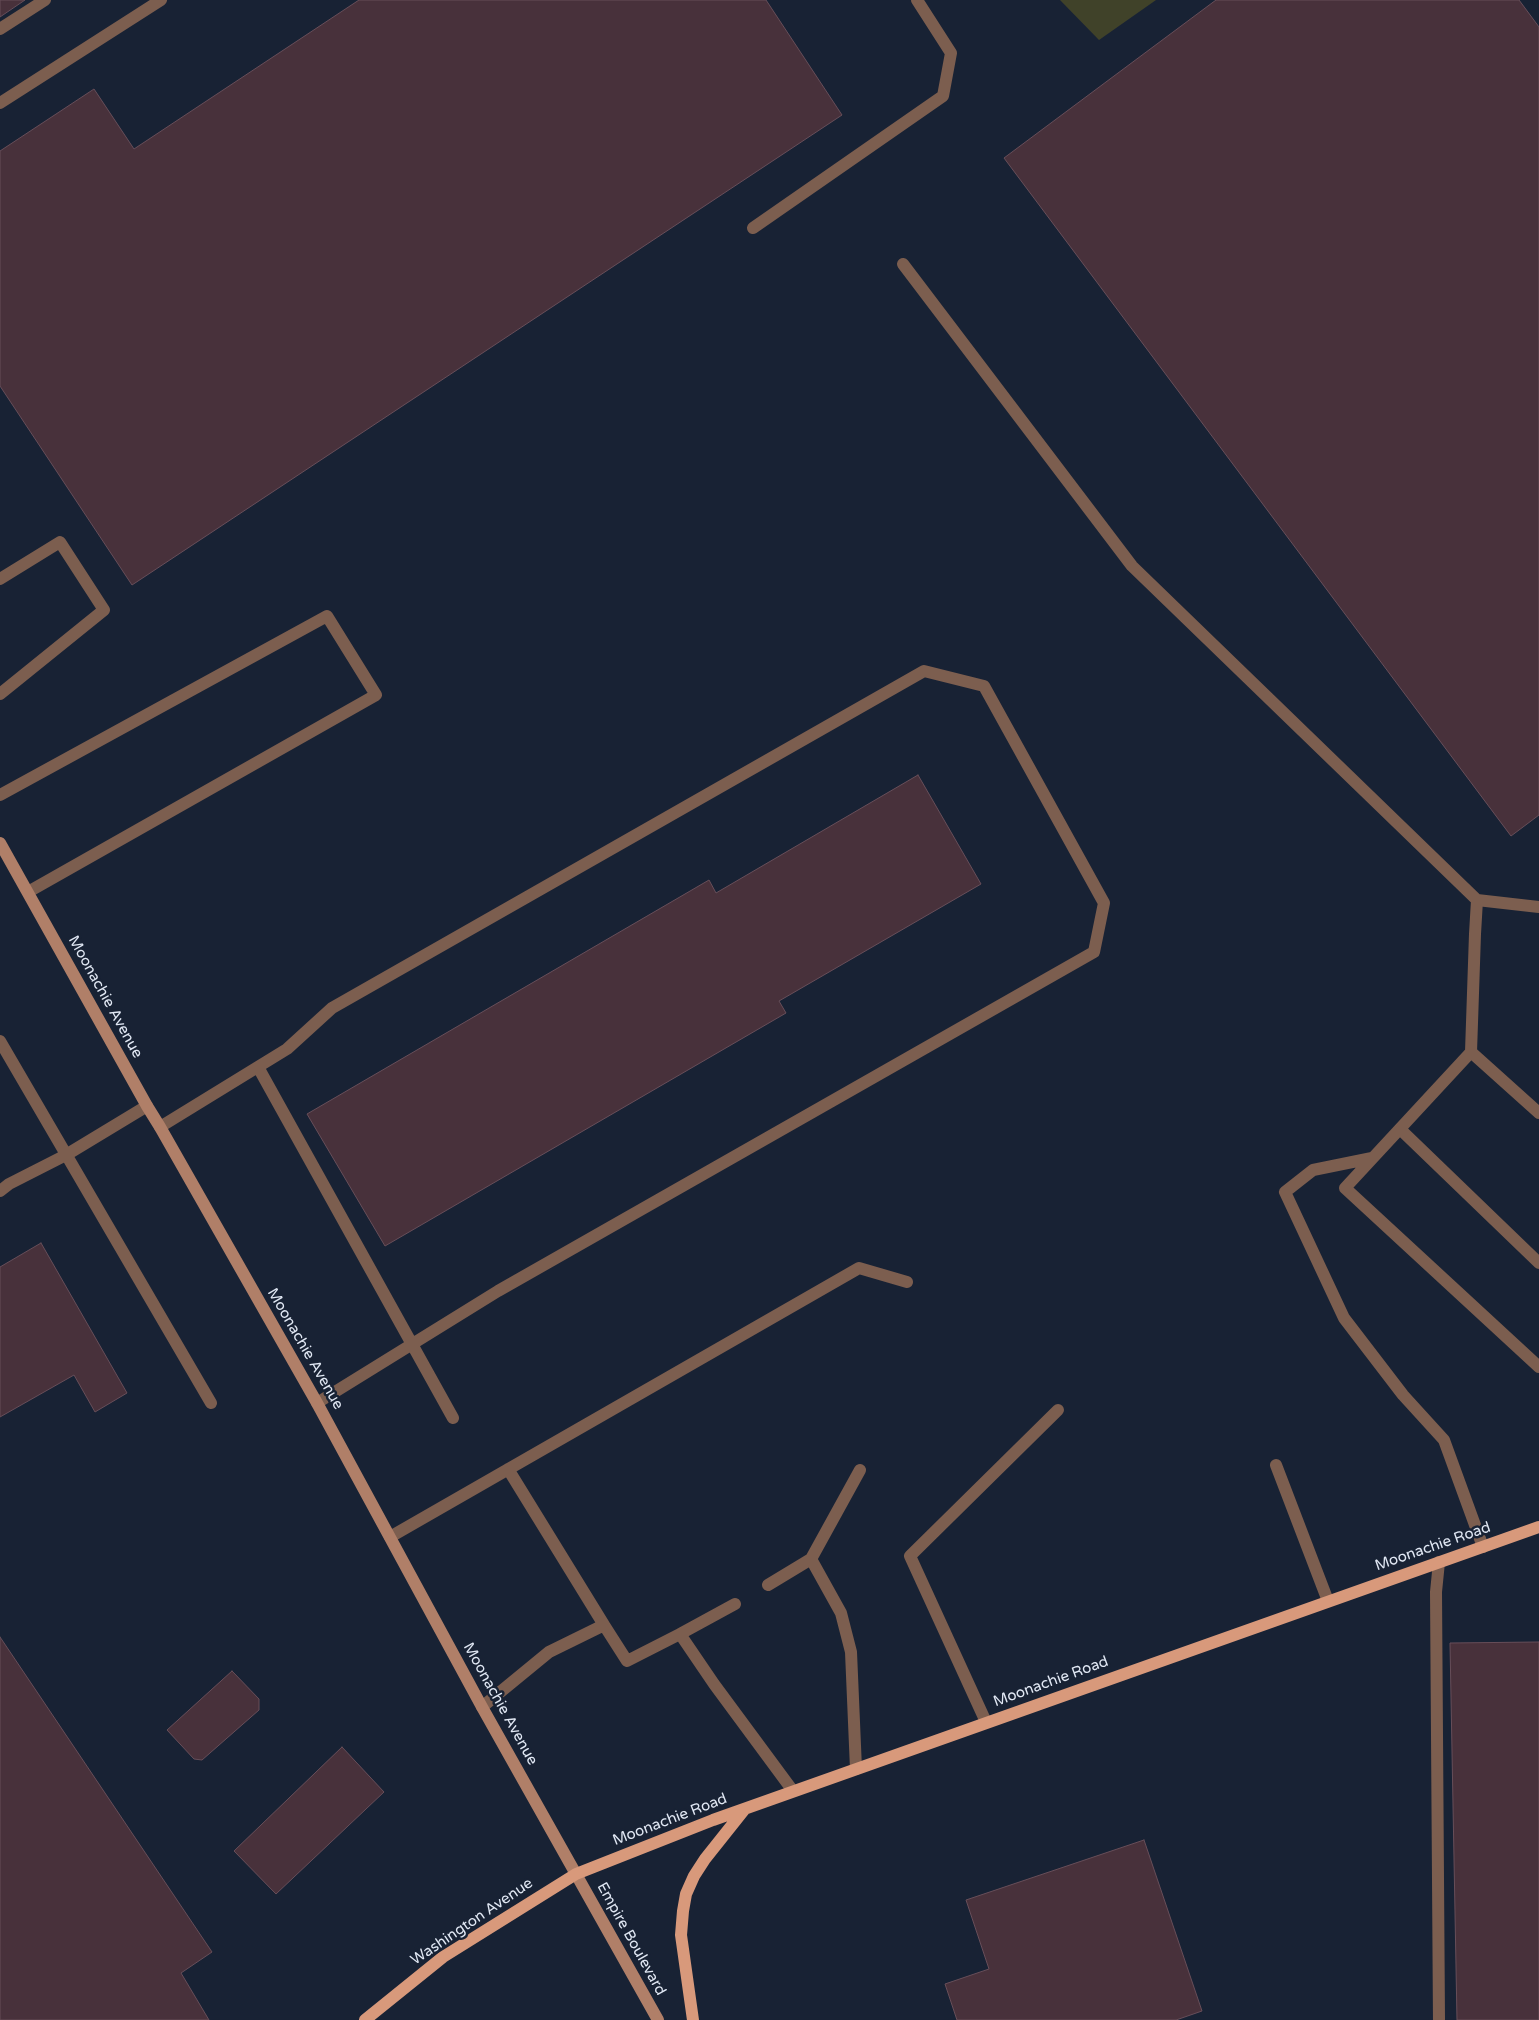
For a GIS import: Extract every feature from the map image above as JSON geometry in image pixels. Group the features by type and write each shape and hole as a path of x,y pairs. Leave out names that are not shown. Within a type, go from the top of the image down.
{"main road":[{"name":"Moonachie Avenue","path":"1,847 317,1403 482,1707 576,1874"},
{"name":"Moonachie Road","path":"576,1874 793,1791 1539,1527"},
{"path":"693,2020 682,1935 686,1894 705,1858 746,1808"},
{"name":"Washington Avenue","path":"365,2020 443,1957 576,1874"},
{"name":"Empire Boulevard","path":"576,1874 658,2020"}],"lane":[{"path":"0,29 45,0"},
{"path":"0,103 161,0"},
{"path":"753,228 943,96 952,53 917,0"},
{"path":"903,264 1132,566 1477,900 1539,907"},
{"path":"0,580 60,542 104,610 0,694"},
{"path":"0,795 327,616 376,695 28,892"},
{"path":"160,1127 286,1049 332,1008 924,671 984,686 1104,903 1094,952 506,1286 317,1403"},
{"path":"1477,900 1474,934 1471,1052 1345,1188 1539,1368"},
{"path":"0,1041 212,1404"},
{"path":"1471,1052 1539,1113"},
{"path":"258,1067 453,1418"},
{"path":"0,1190 66,1155 147,1106"},
{"path":"1400,1129 1539,1263"},
{"path":"1372,1158 1313,1170 1285,1192 1344,1318 1403,1395 1444,1440 1483,1547"},
{"path":"390,1537 859,1268 908,1282"},
{"path":"986,1722 910,1556 1058,1410"},
{"path":"1276,1465 1328,1601"},
{"path":"508,1469 627,1661 735,1604"},
{"path":"768,1584 811,1559 860,1470"},
{"path":"811,1559 841,1612 851,1652 856,1769"},
{"path":"1438,2020 1436,1592 1439,1562"},
{"path":"482,1707 549,1652 604,1626"},
{"path":"680,1634 714,1684 793,1791"}],"green space":[{"path":"1060,0 1156,0 1099,40"}],"building":[{"path":"0,0 25,0 0,17"},
{"path":"359,0 766,0 842,115 132,585 0,386 0,151 94,89 134,149"},
{"path":"1216,0 1519,0 1539,27 1539,815 1511,836 1004,158"},
{"path":"918,775 981,884 779,1001 786,1013 385,1246 307,1114 709,880 716,893"},
{"path":"41,1243 127,1393 95,1412 74,1375 0,1417 0,1267"},
{"path":"0,1637 212,1952 181,1973 209,2020 0,2020"},
{"path":"1539,1642 1539,2020 1457,2020 1450,1643"},
{"path":"232,1671 259,1699 259,1710 202,1760 194,1759 167,1730"},
{"path":"342,1747 384,1792 276,1894 234,1851"},
{"path":"1144,1840 1202,2011 1176,2020 957,2020 945,1984 989,1969 966,1900"}]}
